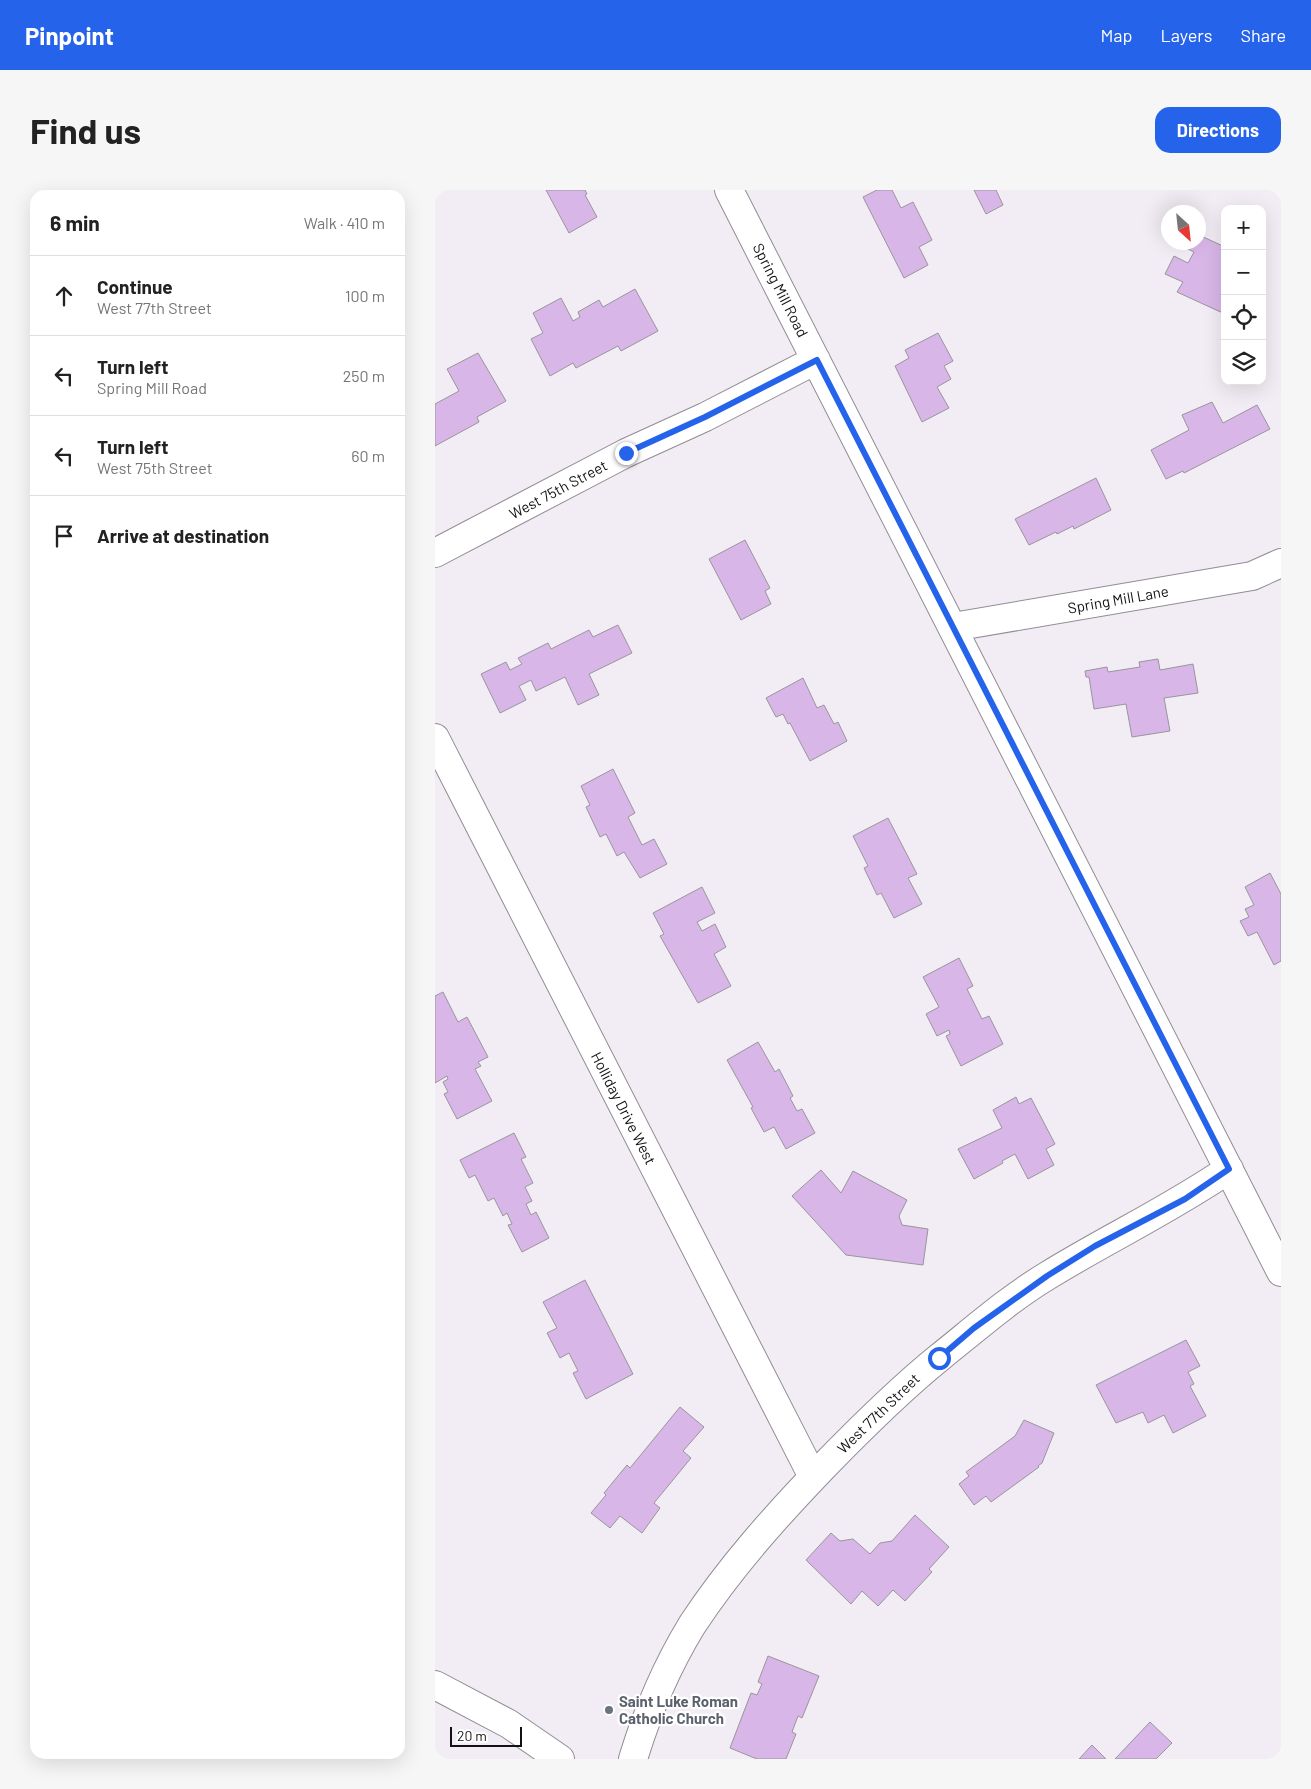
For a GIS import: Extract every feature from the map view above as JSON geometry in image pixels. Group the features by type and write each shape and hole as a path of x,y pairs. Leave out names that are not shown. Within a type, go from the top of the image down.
{"street":[{"name":"Spring Mill Road","path":"729,190 1281,1272"},
{"name":"West 75th Street","path":"435,553 626,453 705,417 817,360"},
{"name":"Spring Mill Lane","path":"953,627 1252,576 1281,563"},
{"name":"Holliday Drive West","path":"435,738 813,1477"},
{"name":"West 77th Street","path":"633,1759 655,1698 691,1627 730,1572 773,1520 813,1477 907,1384 974,1328 1075,1258 1134,1224 1185,1199 1229,1169"},
{"path":"435,1685 509,1724 560,1759"}],"building":[{"path":"546,190 585,190 587,194 585,195 597,217 569,233"},
{"path":"877,190 892,190 901,208 913,202 932,240 919,247 928,265 904,278 863,197"},
{"path":"974,190 996,190 1003,205 986,214"},
{"path":"1206,238 1221,245 1221,312 1177,292 1183,282 1165,274 1174,256 1188,263 1194,252 1190,250 1206,250"},
{"path":"635,289 658,331 621,351 618,346 576,368 573,363 550,376 531,339 543,333 533,313 561,298 573,321 580,317 578,312 599,300 603,307"},
{"path":"938,333 953,361 944,366 951,379 937,387 949,408 922,422 895,366 909,358 905,350"},
{"path":"478,353 506,401 477,417 479,422 435,446 435,404 459,391 447,369"},
{"path":"1212,402 1223,423 1257,405 1270,429 1184,473 1183,471 1166,479 1151,450 1189,430 1182,415"},
{"path":"1096,478 1111,510 1074,529 1073,526 1057,534 1056,532 1029,545 1015,519"},
{"path":"745,540 770,588 765,591 771,604 741,620 709,559"},
{"path":"618,625 632,653 589,674 599,695 578,705 565,677 536,691 531,680 519,686 526,700 500,713 481,674 506,662 510,670 522,664 518,658 548,643 551,649 589,630 593,637"},
{"path":"1158,659 1160,670 1193,664 1198,693 1164,698 1170,731 1132,737 1126,704 1094,709 1089,677 1086,677 1085,671 1107,667 1108,672 1140,667 1139,662"},
{"path":"803,678 817,708 824,705 834,724 838,722 847,741 810,761 790,723 788,724 783,714 776,717 766,698"},
{"path":"613,769 635,813 628,817 642,845 654,839 667,864 640,878 624,852 617,856 606,834 600,837 586,807 590,805 581,786"},
{"path":"888,818 917,874 908,878 922,904 894,918 881,893 877,895 864,868 868,866 853,836"},
{"path":"1270,873 1281,894 1281,961 1274,965 1257,932 1248,936 1240,921 1249,917 1245,909 1254,905 1245,887"},
{"path":"702,887 715,913 697,922 702,931 715,924 726,947 714,954 731,986 698,1003 660,936 664,934 653,913"},
{"path":"959,958 973,986 967,989 982,1019 989,1016 1003,1044 961,1066 946,1036 950,1034 949,1030 937,1036 926,1014 939,1007 923,977"},
{"path":"443,992 458,1022 467,1017 488,1057 478,1062 481,1066 475,1069 492,1101 457,1119 444,1094 448,1092 443,1082 448,1079 447,1076 435,1083 435,996"},
{"path":"758,1042 775,1072 779,1069 793,1096 790,1098 797,1111 802,1109 815,1133 786,1149 774,1127 764,1132 751,1108 753,1107 727,1060"},
{"path":"1016,1097 1019,1104 1031,1098 1055,1144 1046,1149 1054,1165 1028,1179 1015,1154 974,1179 958,1149 1002,1128 993,1110"},
{"path":"514,1133 526,1157 521,1159 533,1183 525,1187 532,1201 526,1204 531,1215 536,1212 549,1238 522,1252 508,1225 512,1224 507,1213 503,1216 494,1198 488,1201 475,1175 469,1178 460,1160"},
{"path":"821,1170 841,1193 853,1171 907,1200 899,1216 902,1225 928,1229 923,1265 846,1255 792,1196"},
{"path":"585,1280 633,1374 586,1399 573,1373 578,1371 569,1353 560,1358 547,1333 557,1328 543,1302"},
{"path":"1186,1340 1200,1366 1188,1372 1194,1384 1190,1386 1206,1416 1173,1433 1164,1415 1148,1423 1143,1412 1116,1423 1096,1385"},
{"path":"680,1407 704,1427 683,1451 691,1458 654,1503 660,1508 642,1533 620,1516 610,1528 591,1513 606,1495 604,1493 627,1465 630,1468"},
{"path":"1024,1420 1054,1433 1042,1463 991,1502 986,1496 974,1505 959,1484 969,1476 966,1472 1015,1436"},
{"path":"915,1515 949,1547 929,1569 932,1572 905,1601 893,1590 878,1606 862,1591 851,1604 806,1560 831,1533 840,1541 853,1539 870,1554 880,1543 892,1541"},
{"path":"768,1656 819,1676 802,1718 798,1716 792,1732 796,1734 786,1759 757,1759 730,1748 751,1693 757,1695 762,1684 758,1682"},
{"path":"1150,1722 1172,1743 1156,1759 1115,1759"},
{"path":"1092,1745 1106,1759 1079,1759"}],"place":[{"name":"Saint Luke Roman Catholic Church","path":"609,1710"}],"route":[{"path":"626,453 705,417 817,360 1229,1169 1185,1199 1134,1224 1047,1276 974,1328 939,1358"}]}
